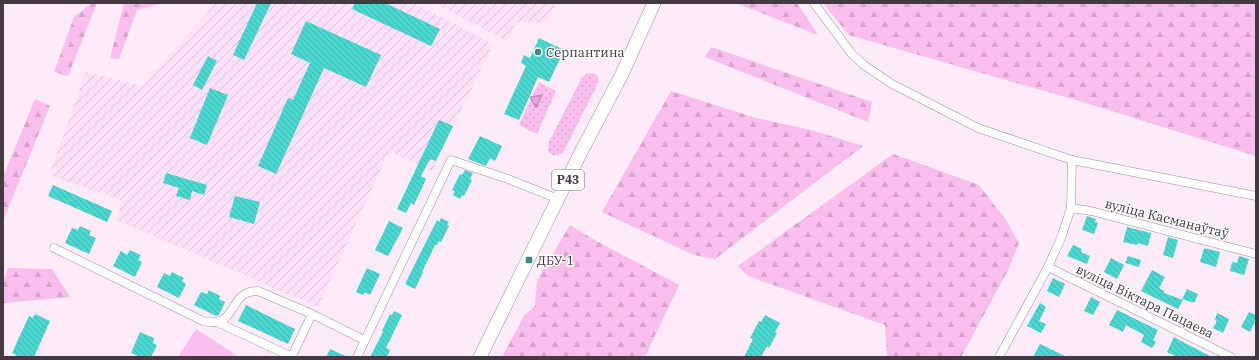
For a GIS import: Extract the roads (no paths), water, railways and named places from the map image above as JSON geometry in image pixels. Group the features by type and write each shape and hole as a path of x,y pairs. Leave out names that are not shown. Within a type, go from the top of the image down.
{"main road":[{"name":"Р43","path":"480,357 622,74 654,3"}],"street":[{"path":"814,3 851,53 864,65 892,84 978,128 1072,160 1256,196"},
{"path":"357,357 451,160 558,199"},
{"path":"1000,357 1048,267 1061,238 1071,208 1072,160"},
{"name":"вуліца Касманаўтаў","path":"1071,208 1091,211 1256,254"},
{"path":"54,248 203,321 219,322 224,320 240,298 254,291 263,293 312,314 364,340"},
{"name":"вуліца Віктара Пацаева","path":"1048,267 1231,357"},
{"path":"219,322 288,355 293,354 312,314"}],"water":[{"path":"542,95 536,108 530,97"}],"place":[{"name":"Серпантина","path":"538,52"},
{"name":"ДБУ-1","path":"529,260"}]}
